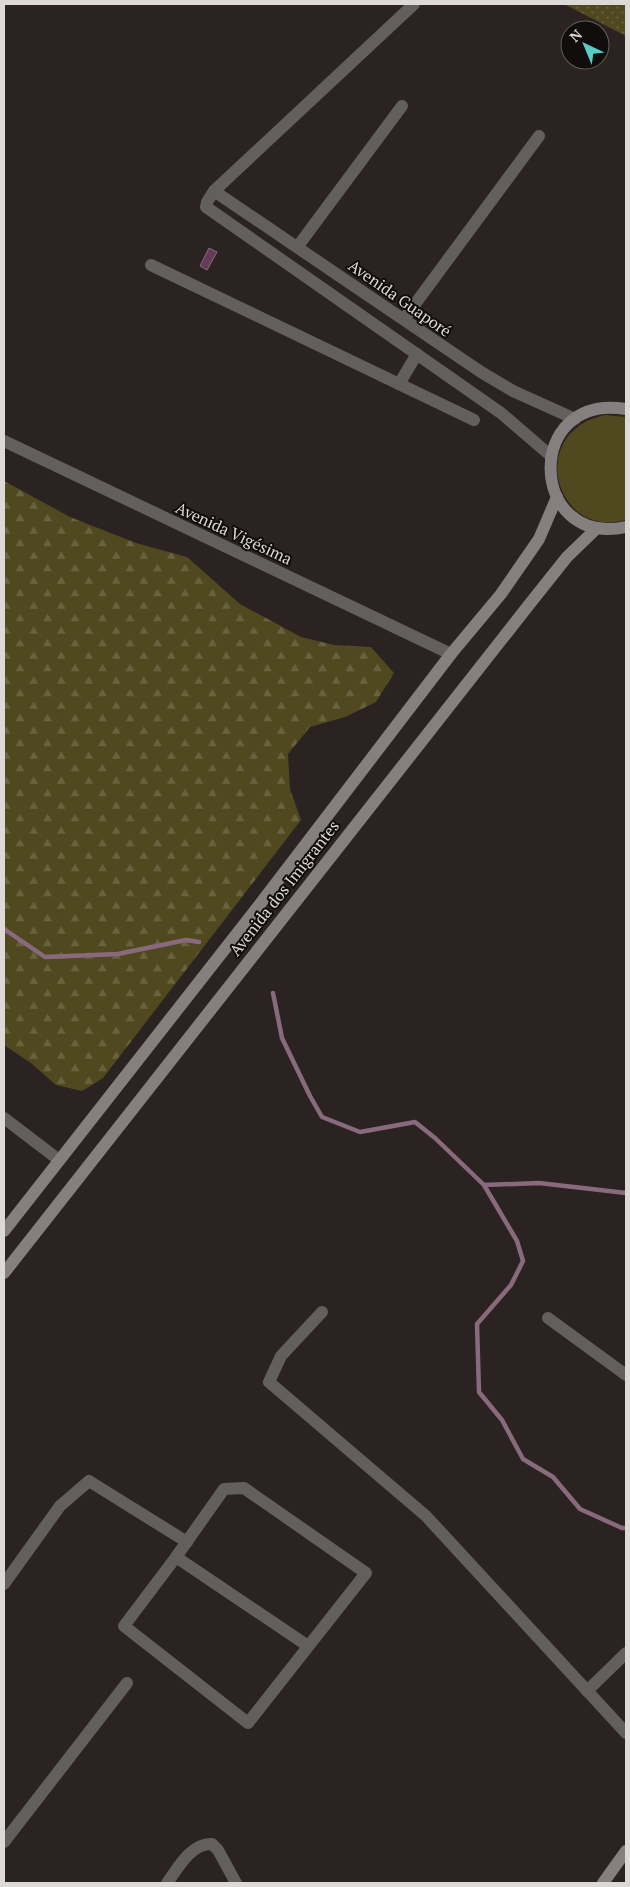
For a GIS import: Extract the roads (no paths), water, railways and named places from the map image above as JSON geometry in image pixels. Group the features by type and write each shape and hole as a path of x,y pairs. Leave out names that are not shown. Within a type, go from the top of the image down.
{"main road":[{"path":"626,409 611,407 592,410 575,419 561,432 551,456 550,466 551,482 557,497 567,511 580,522 596,528 615,529 626,527"},
{"name":"Avenida dos Imigrantes","path":"4,1230 257,908 451,654 517,572 538,538 557,497"},
{"name":"Avenida dos Imigrantes","path":"4,1273 533,599 567,557 596,528"},
{"path":"603,1883 626,1851"}],"street":[{"path":"414,4 214,191 206,204 207,209 501,413 551,456"},
{"path":"298,246 402,106"},
{"path":"404,319 540,136"},
{"name":"Avenida Guaporé","path":"214,191 298,246 481,372 513,391 575,419"},
{"path":"306,277 316,260"},
{"path":"151,265 474,420"},
{"path":"399,384 417,354"},
{"name":"Avenida Vigésima","path":"4,441 451,654"},
{"path":"4,1118 59,1160"},
{"path":"322,1312 281,1356 269,1382 426,1516 626,1733"},
{"path":"548,1318 626,1375"},
{"path":"4,1584 60,1506 88,1481 188,1542"},
{"path":"244,1488 366,1573 248,1723 124,1626 176,1558 224,1489 244,1488"},
{"path":"176,1558 308,1646"},
{"path":"587,1691 626,1653"},
{"path":"4,1842 127,1683"},
{"path":"167,1883 187,1857 198,1847 205,1844 212,1844 218,1850 236,1883"}],"waterway":[{"path":"4,929 45,957 118,954 186,940 199,942"},
{"path":"273,993 282,1038 322,1117 360,1132 415,1122 435,1138 484,1185 517,1241 523,1261 511,1285 477,1324 479,1392 502,1420 523,1459 553,1477 580,1509 622,1528 626,1528"},
{"path":"484,1185 539,1183 626,1193"}]}
